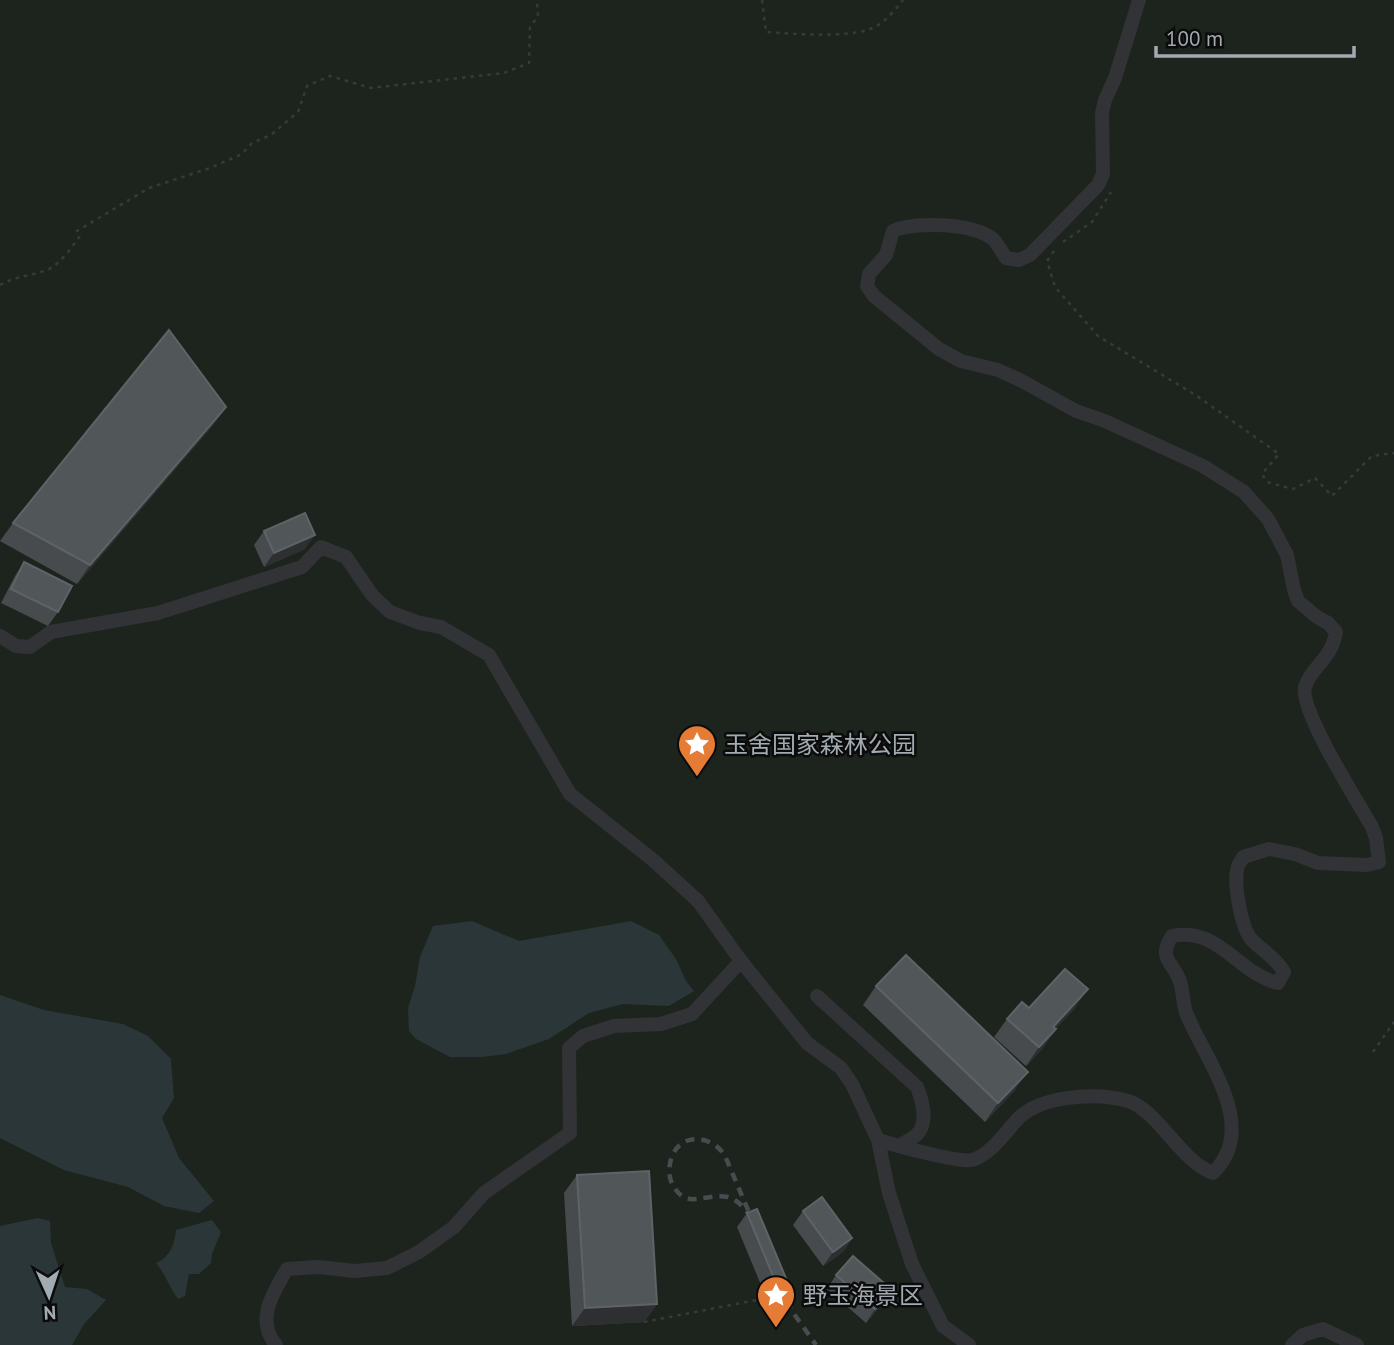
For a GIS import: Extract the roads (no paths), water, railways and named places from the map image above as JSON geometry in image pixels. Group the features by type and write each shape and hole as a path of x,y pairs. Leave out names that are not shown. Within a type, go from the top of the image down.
{"street":[{"path":"878,1140 970,1161 983,1155 1017,1119 1037,1104 1062,1098 1101,1098 1128,1101 1139,1107 1184,1150 1191,1161 1213,1172 1222,1164 1232,1142 1231,1116 1216,1069 1186,1014 1179,978 1166,958 1165,947 1172,936 1184,933 1198,937 1225,948 1255,973 1278,983 1284,972 1279,962 1251,939 1245,928 1237,879 1238,867 1243,857 1269,849 1330,865 1367,865 1379,862 1372,827 1312,719 1304,695 1306,684 1335,645 1336,632 1298,601 1287,555 1268,519 1244,492 1203,466 1105,421 1076,411 998,370 961,360 939,349 874,296 867,286 869,274 886,255 893,231 906,225 956,225 992,238 1006,258 1019,260 1030,255 1049,238 1098,185 1103,174 1102,113 1139,0"},
{"path":"0,636 16,646 30,647 51,632 158,613 302,567 321,547 346,557 372,595 390,612 441,627 489,655 570,794 653,860 698,901 741,961 807,1043 841,1068 852,1084 878,1140 888,1193 912,1264 943,1326 969,1345"},
{"path":"276,1345 268,1336 266,1315 271,1295 287,1269 355,1271 387,1268 419,1252 454,1227 484,1193 569,1133 569,1048 583,1036 614,1026 661,1024 692,1014 741,961"},
{"path":"817,996 916,1087 923,1102 923,1118 919,1132 899,1146"},
{"path":"1292,1345 1303,1335 1323,1329 1357,1345"}],"railway":[{"path":"752,1218 749,1215 739,1203 732,1198 719,1196 689,1199 676,1191 669,1171 673,1154 678,1147 684,1142 699,1139 714,1144 720,1150 725,1156 757,1231"},
{"path":"780,1286 792,1311 816,1345"}],"place":[{"name":"玉舍国家森林公园","path":"697,778"},
{"name":"野玉海景区","path":"776,1329"}]}
